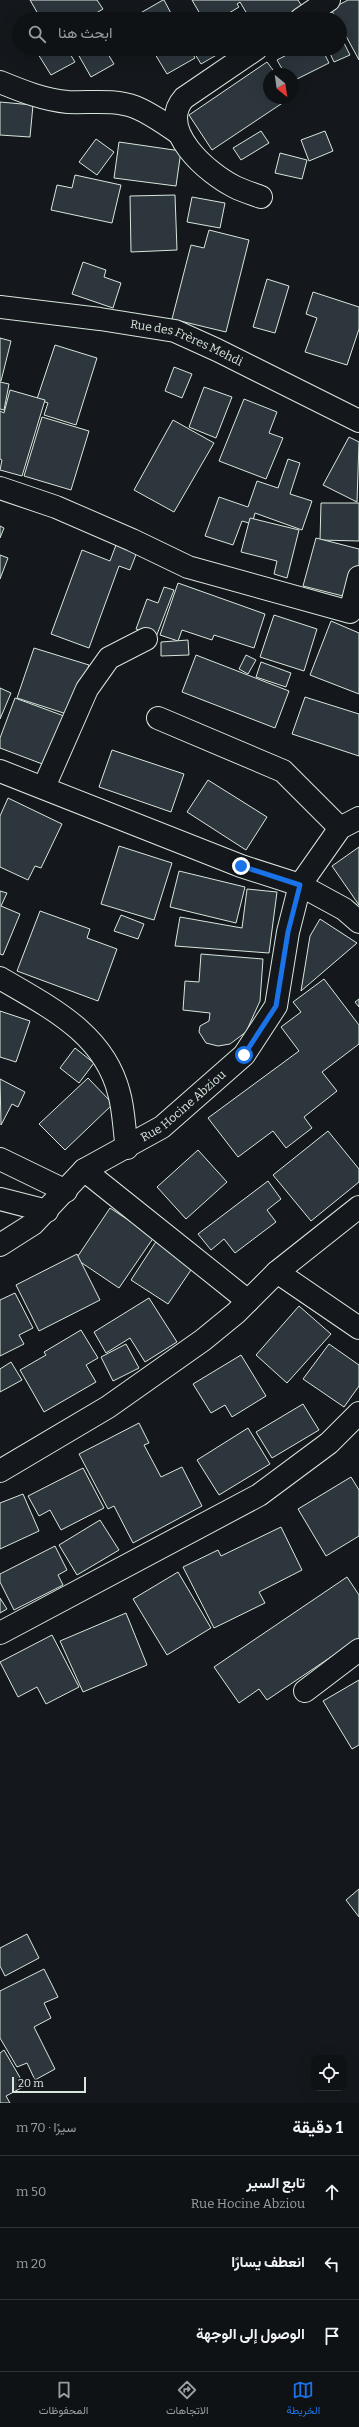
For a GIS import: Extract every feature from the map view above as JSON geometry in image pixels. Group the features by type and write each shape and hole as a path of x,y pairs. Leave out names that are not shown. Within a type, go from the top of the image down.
{"street":[{"path":"311,12 329,0"},
{"path":"177,132 174,118 176,110 184,98 246,56"},
{"path":"0,82 48,99 66,102 119,103 134,107 153,115 177,132 193,152 215,174 234,187 261,197"},
{"name":"Rue des Frères Mehdi","path":"5,304 175,332 218,350 359,421"},
{"path":"0,488 70,513 132,540 188,567 350,612 359,577"},
{"path":"44,787 87,689 109,658 146,640"},
{"path":"158,718 283,771 340,828"},
{"path":"0,771 44,787 241,866 300,885 344,909 359,922"},
{"name":"Rue Hocine Abziou","path":"0,1245 33,1224 66,1191 84,1170 162,1128 244,1055 276,1006 288,932 300,885 340,828 359,818"},
{"path":"0,978 57,1012 80,1029 98,1048 111,1070 119,1093 127,1148"},
{"path":"0,1159 66,1191"},
{"path":"84,1170 248,1301"},
{"path":"0,1199 47,1211"},
{"path":"0,1471 108,1407 203,1340 248,1301 277,1272 359,1207"},
{"path":"277,1272 359,1328"},
{"path":"0,1633 259,1495 329,1443 359,1413"},
{"path":"305,1691 359,1650"}],"building":[{"path":"30,0 97,0 103,9 98,12 37,12"},
{"path":"163,0 170,12 142,12"},
{"path":"192,0 298,0 303,8 296,12 246,12 240,2 237,4 239,7 231,12 199,12"},
{"path":"348,0 359,0 359,60 347,38 347,12 332,12 331,9"},
{"path":"347,49 350,55 334,62 331,56 347,56"},
{"path":"39,56 71,56 75,62 51,75"},
{"path":"79,56 109,56 114,64 91,77"},
{"path":"156,56 194,56 195,58 167,74"},
{"path":"196,56 215,56 201,64"},
{"path":"285,56 326,56 329,63 299,78 299,68 282,68 277,60"},
{"path":"267,62 272,68 263,68 263,104 281,104 212,150 189,115"},
{"path":"0,102 33,105 30,137 0,135"},
{"path":"261,131 269,143 241,160 233,148"},
{"path":"325,131 333,151 309,161 301,140"},
{"path":"96,139 114,152 97,175 79,162"},
{"path":"119,142 181,151 176,186 114,178"},
{"path":"280,153 307,160 302,179 275,173"},
{"path":"75,175 121,185 112,223 51,210 57,185 72,188"},
{"path":"175,195 177,250 131,252 130,196"},
{"path":"192,197 225,203 220,228 187,222"},
{"path":"209,230 249,240 226,332 172,319 191,245 204,248"},
{"path":"83,262 106,270 104,277 121,283 113,308 72,294"},
{"path":"267,279 289,286 275,333 253,327"},
{"path":"313,292 359,307 359,329 347,365 305,352 317,318 306,314"},
{"path":"0,338 11,341 1,381 0,381"},
{"path":"55,345 97,358 76,425 44,415 48,403 37,399"},
{"path":"174,367 192,374 182,398 165,391"},
{"path":"0,382 9,384 4,410 0,409"},
{"path":"204,387 232,397 216,438 189,427"},
{"path":"10,390 45,400 22,476 0,470 2,460 0,459 0,411 4,413"},
{"path":"244,399 277,412 269,433 283,438 266,479 219,461"},
{"path":"42,417 89,431 71,490 24,476"},
{"path":"173,420 214,443 174,512 134,490"},
{"path":"349,437 359,442 357,502 323,485"},
{"path":"288,459 300,463 290,494 312,501 302,530 255,513 252,524 242,521 233,545 205,536 219,497 248,507 257,481 278,488"},
{"path":"321,503 359,503 359,541 320,540"},
{"path":"250,518 299,530 287,578 274,574 277,561 241,552"},
{"path":"0,526 4,528 0,538"},
{"path":"316,538 359,549 359,600 303,586"},
{"path":"116,545 137,552 130,570 119,566 89,648 51,634 82,550 110,561"},
{"path":"0,555 8,558 0,579"},
{"path":"178,583 265,614 254,648 214,635 212,640 182,630 178,641 160,635"},
{"path":"164,587 174,590 156,637 136,629 147,599 158,603"},
{"path":"274,615 317,629 304,671 260,657"},
{"path":"331,621 359,633 359,694 310,675"},
{"path":"188,640 189,655 161,656 161,642"},
{"path":"34,648 89,665 73,716 17,698"},
{"path":"196,655 289,691 275,728 182,692"},
{"path":"246,655 256,660 248,674 239,669"},
{"path":"261,662 291,673 286,687 256,677"},
{"path":"0,688 11,693 0,719"},
{"path":"305,697 359,714 359,756 292,734"},
{"path":"15,698 64,716 45,765 0,748 0,738"},
{"path":"112,750 184,774 171,812 99,787"},
{"path":"208,780 267,817 246,850 187,812"},
{"path":"8,798 62,824 41,868 35,866 28,880 0,867 0,816"},
{"path":"119,846 172,863 154,920 101,904"},
{"path":"359,847 359,905 332,866"},
{"path":"179,871 245,887 236,923 170,907"},
{"path":"247,889 277,892 269,953 175,946 180,917 242,928"},
{"path":"0,891 7,893 1,906 20,914 3,955 0,954"},
{"path":"40,911 90,929 87,938 117,949 98,1001 17,971"},
{"path":"121,915 144,924 138,939 114,931"},
{"path":"320,919 357,943 301,991 310,936"},
{"path":"201,954 263,959 260,1001 246,1032 230,1044 218,1046 206,1043 199,1032 200,1026 209,1021 210,1013 183,1010 185,981 199,982"},
{"path":"324,979 359,1025 359,1044 322,1072 337,1091 304,1117 312,1128 286,1148 273,1131 238,1157 208,1118 299,1051 281,1027 301,1012 293,1002"},
{"path":"359,999 359,1007 355,1002"},
{"path":"0,1011 30,1021 16,1062 0,1057"},
{"path":"75,1048 94,1063 79,1083 60,1068"},
{"path":"88,1078 113,1104 65,1150 39,1124"},
{"path":"0,1079 25,1092 18,1107 12,1104 1,1125"},
{"path":"328,1131 359,1169 359,1182 311,1221 273,1175"},
{"path":"198,1150 227,1182 186,1219 157,1187"},
{"path":"268,1181 281,1199 267,1210 276,1222 235,1253 224,1239 211,1250 198,1234"},
{"path":"110,1208 154,1237 119,1288 76,1259"},
{"path":"157,1240 195,1264 168,1304 131,1280"},
{"path":"77,1254 100,1300 39,1331 16,1285"},
{"path":"15,1293 33,1328 19,1335 24,1344 0,1356 0,1300"},
{"path":"149,1298 177,1342 145,1362 130,1338 106,1353 94,1332"},
{"path":"299,1306 331,1334 287,1383 256,1355"},
{"path":"81,1330 98,1358 86,1365 96,1382 44,1412 20,1370 46,1355 44,1352"},
{"path":"126,1344 139,1368 113,1381 101,1357"},
{"path":"329,1344 359,1365 359,1386 344,1407 303,1379"},
{"path":"241,1355 266,1396 232,1417 225,1405 211,1413 193,1384"},
{"path":"11,1362 22,1380 0,1392 0,1369"},
{"path":"303,1404 319,1430 272,1458 256,1432"},
{"path":"139,1423 149,1443 144,1445 161,1477 182,1467 202,1506 133,1543 114,1506 108,1509 79,1454"},
{"path":"248,1428 270,1464 219,1495 197,1460"},
{"path":"83,1468 104,1508 61,1530 50,1510 39,1516 28,1496"},
{"path":"351,1477 359,1490 359,1536 326,1556 298,1509"},
{"path":"23,1494 39,1531 0,1549 0,1503"},
{"path":"100,1520 119,1550 77,1575 59,1545"},
{"path":"281,1527 302,1570 259,1592 265,1603 214,1628 183,1567 218,1550 221,1556"},
{"path":"55,1546 67,1570 58,1575 63,1585 14,1610 0,1582 0,1574"},
{"path":"178,1572 211,1628 167,1655 133,1599"},
{"path":"347,1577 359,1595 359,1638 267,1700 259,1689 239,1703 214,1667"},
{"path":"0,1598 7,1609 0,1613"},
{"path":"126,1613 147,1665 83,1692 60,1641"},
{"path":"52,1635 79,1687 46,1704 37,1687 18,1697 0,1662"},
{"path":"359,1680 359,1745 352,1749 323,1701"},
{"path":"359,1889 359,1917 346,1900"},
{"path":"27,1934 39,1958 5,1976 0,1966 0,1948"},
{"path":"44,1969 58,1997 44,2003 51,2018 34,2027 55,2069 35,2080 27,2063 17,2067 0,2038 0,1991"},
{"path":"4,2050 25,2086 6,2096 10,2103 0,2103 0,2053"}],"route":[{"path":"241,866 300,885 288,932 276,1006 244,1055"}]}
